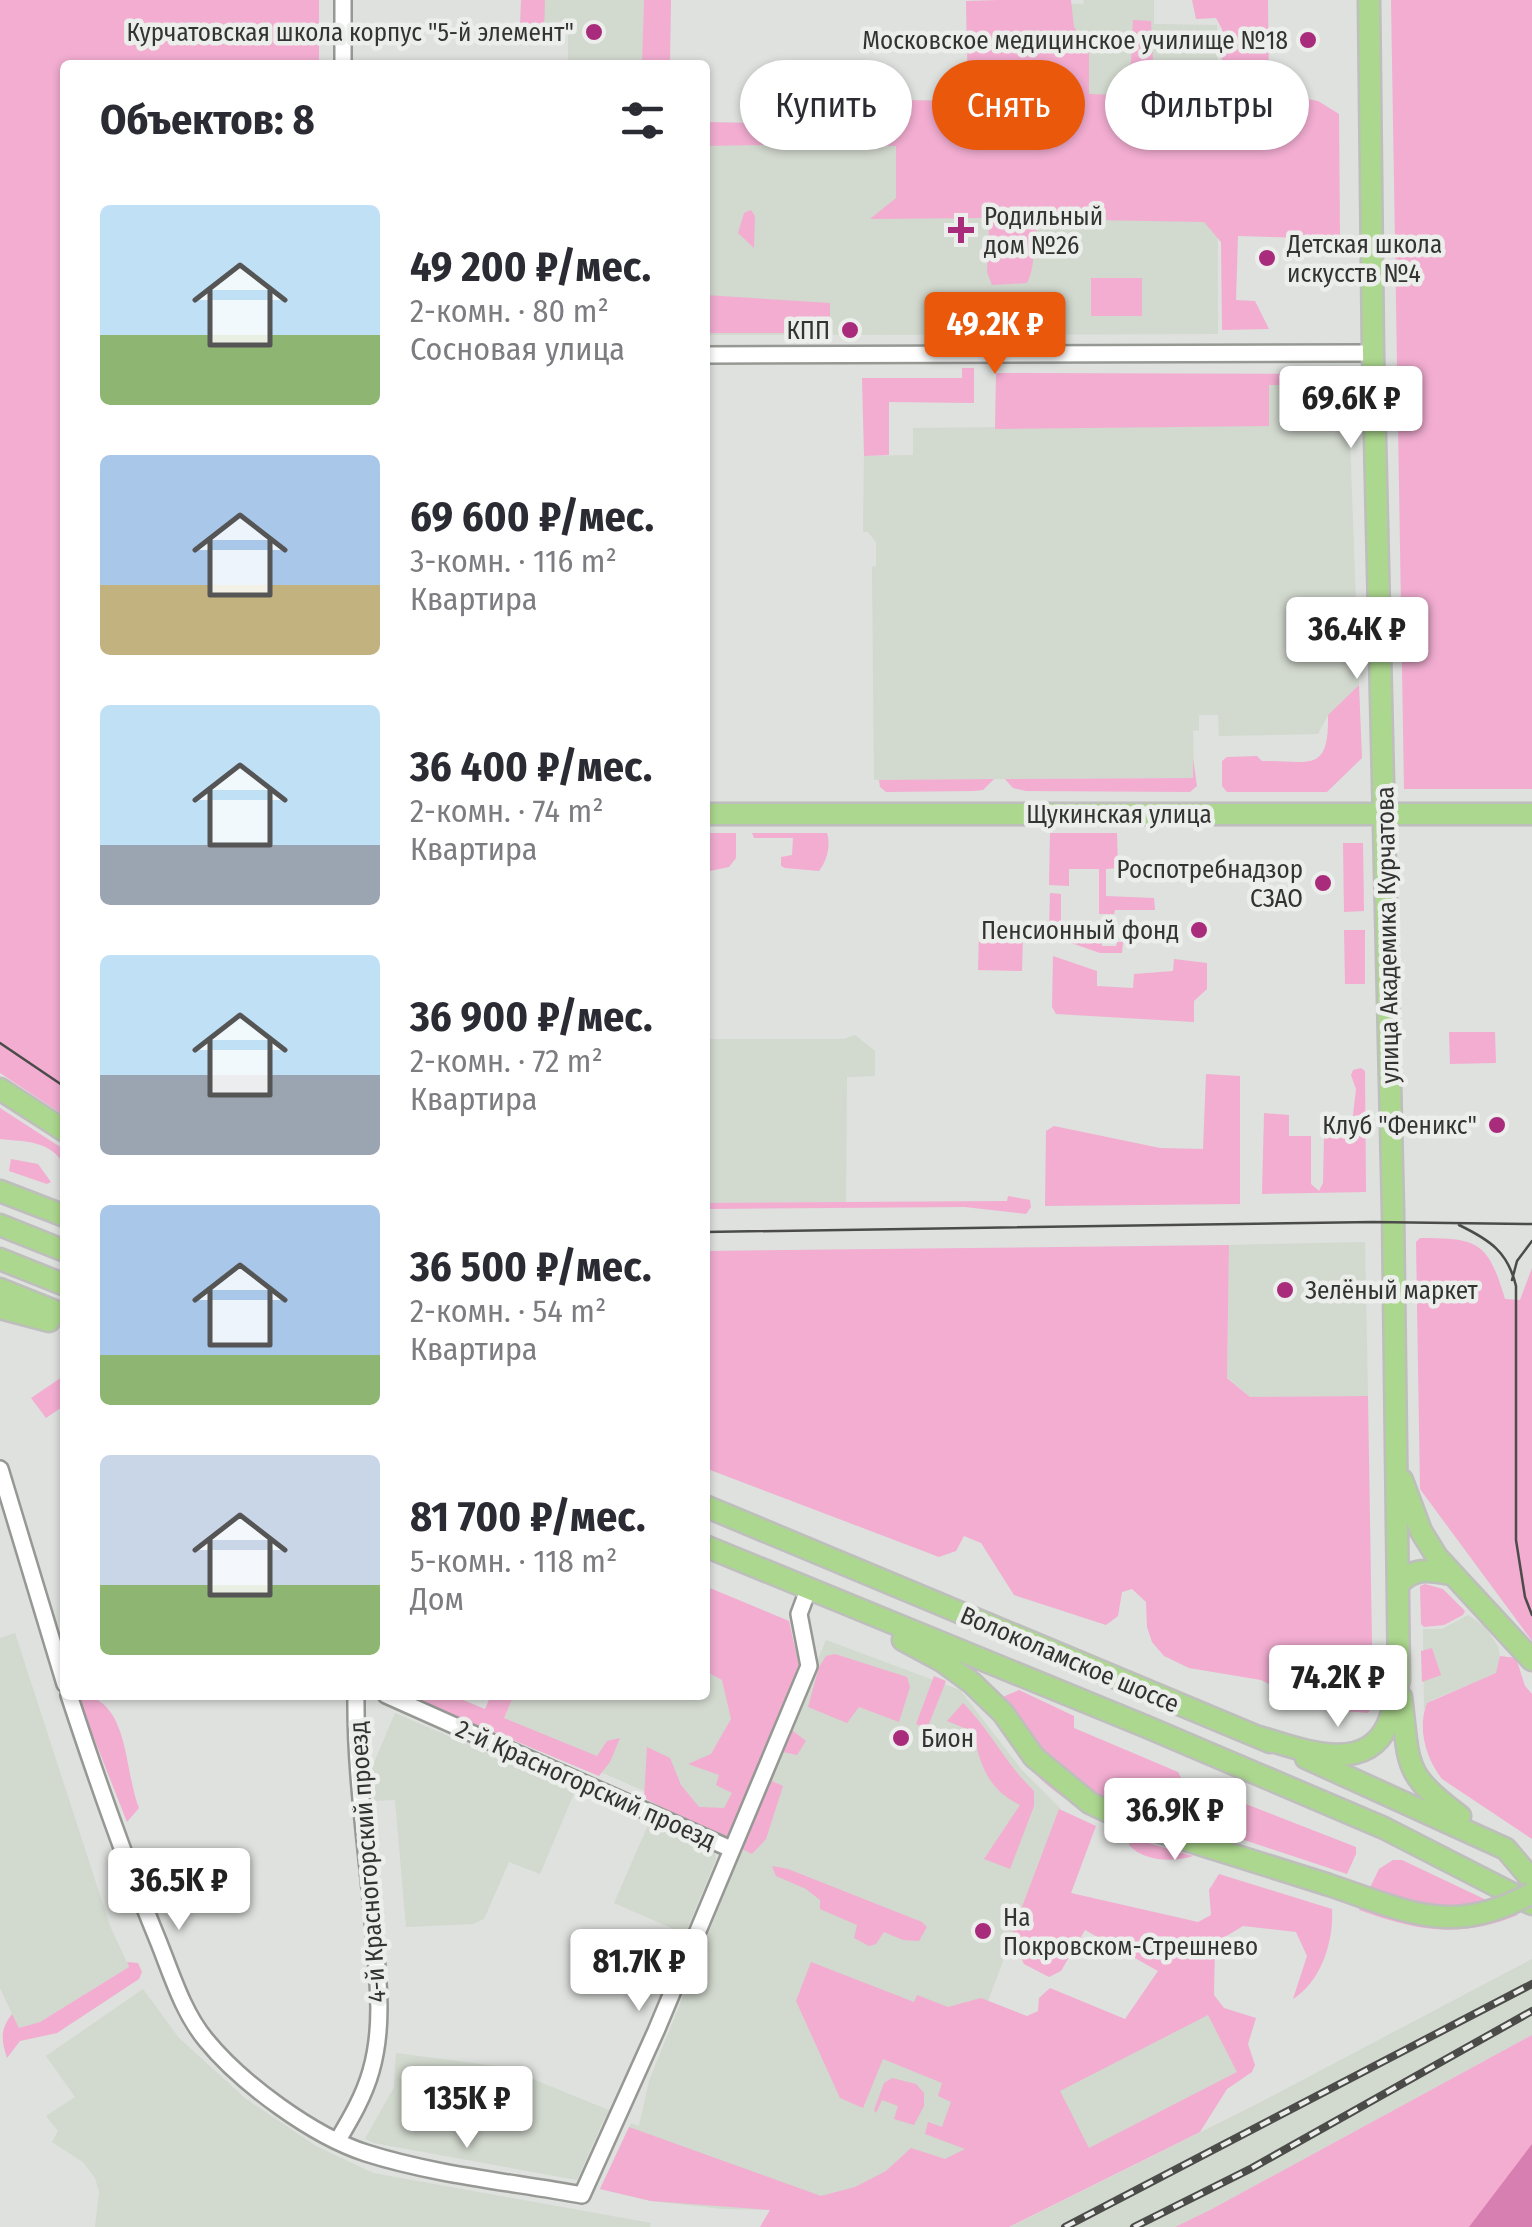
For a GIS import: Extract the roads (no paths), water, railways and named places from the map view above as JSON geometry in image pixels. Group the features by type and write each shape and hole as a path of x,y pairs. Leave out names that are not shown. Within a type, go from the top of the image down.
{"main road":[{"name":"улица Академика Курчатова","path":"1259,1737 1316,1752 1356,1753 1373,1744 1386,1730 1399,1680 1369,0"},
{"name":"Щукинская улица","path":"710,814 1532,814"},
{"path":"0,1090 60,1129"},
{"path":"0,1191 60,1214"},
{"path":"0,1225 60,1249"},
{"path":"0,1259 60,1283"},
{"path":"0,1289 60,1313"},
{"path":"0,1308 60,1324"},
{"path":"1396,1464 1422,1531 1450,1574 1532,1660"},
{"name":"Волоколамское шоссе","path":"710,1508 1259,1737 1506,1849 1532,1880"},
{"name":"Волоколамское шоссе","path":"710,1548 1147,1726 1384,1828 1532,1904"},
{"path":"1398,1585 1414,1572 1450,1574"},
{"path":"813,1592 942,1661 1003,1713 1034,1757 1056,1778 1090,1803 1132,1823 1436,1917 1492,1913 1532,1893"},
{"path":"1399,1680 1408,1751 1416,1778 1429,1794 1506,1849"}],"street":[{"path":"343,0 343,60"},
{"path":"710,355 1374,353"},
{"path":"0,1323 30,1315"},
{"path":"0,1468 60,1667"},
{"path":"71,1700 114,1830 191,2018 223,2058 262,2092 338,2140 393,2160 582,2196 656,2031 809,1666 799,1614 813,1592"},
{"name":"4-й Красногорский проезд","path":"338,2140 366,2085 378,2034 380,1999 355,1748 356,1700"},
{"name":"2-й Красногорский проезд","path":"397,1700 730,1849"}],"tram line":[{"path":"0,1043 60,1084"},
{"path":"710,1232 1373,1222 1532,1224"},
{"path":"1459,1225 1496,1248 1508,1264 1516,1286 1516,1540 1525,1597 1532,1615"},
{"path":"1512,1280 1517,1261 1532,1241"}],"railway":[{"path":"1065,2227 1532,1984"},
{"path":"1134,2227 1252,2168 1532,2011"}],"place":[{"name":"Курчатовская школа корпус \"5-й элемент\"","path":"594,32"},
{"name":"Московское медицинское училище №18","path":"1308,40"},
{"name":"Родильный дом №26","path":"961,230"},
{"name":"Детская школа искусств №4","path":"1267,258"},
{"name":"КПП","path":"850,330"},
{"name":"Роспотребнадзор СЗАО","path":"1323,883"},
{"name":"Пенсионный фонд","path":"1199,930"},
{"name":"Клуб \"Феникс\"","path":"1497,1125"},
{"name":"Зелёный маркет","path":"1285,1290"},
{"name":"Бион","path":"901,1738"},
{"name":"На Покровском-Стрешнево","path":"983,1931"}]}
